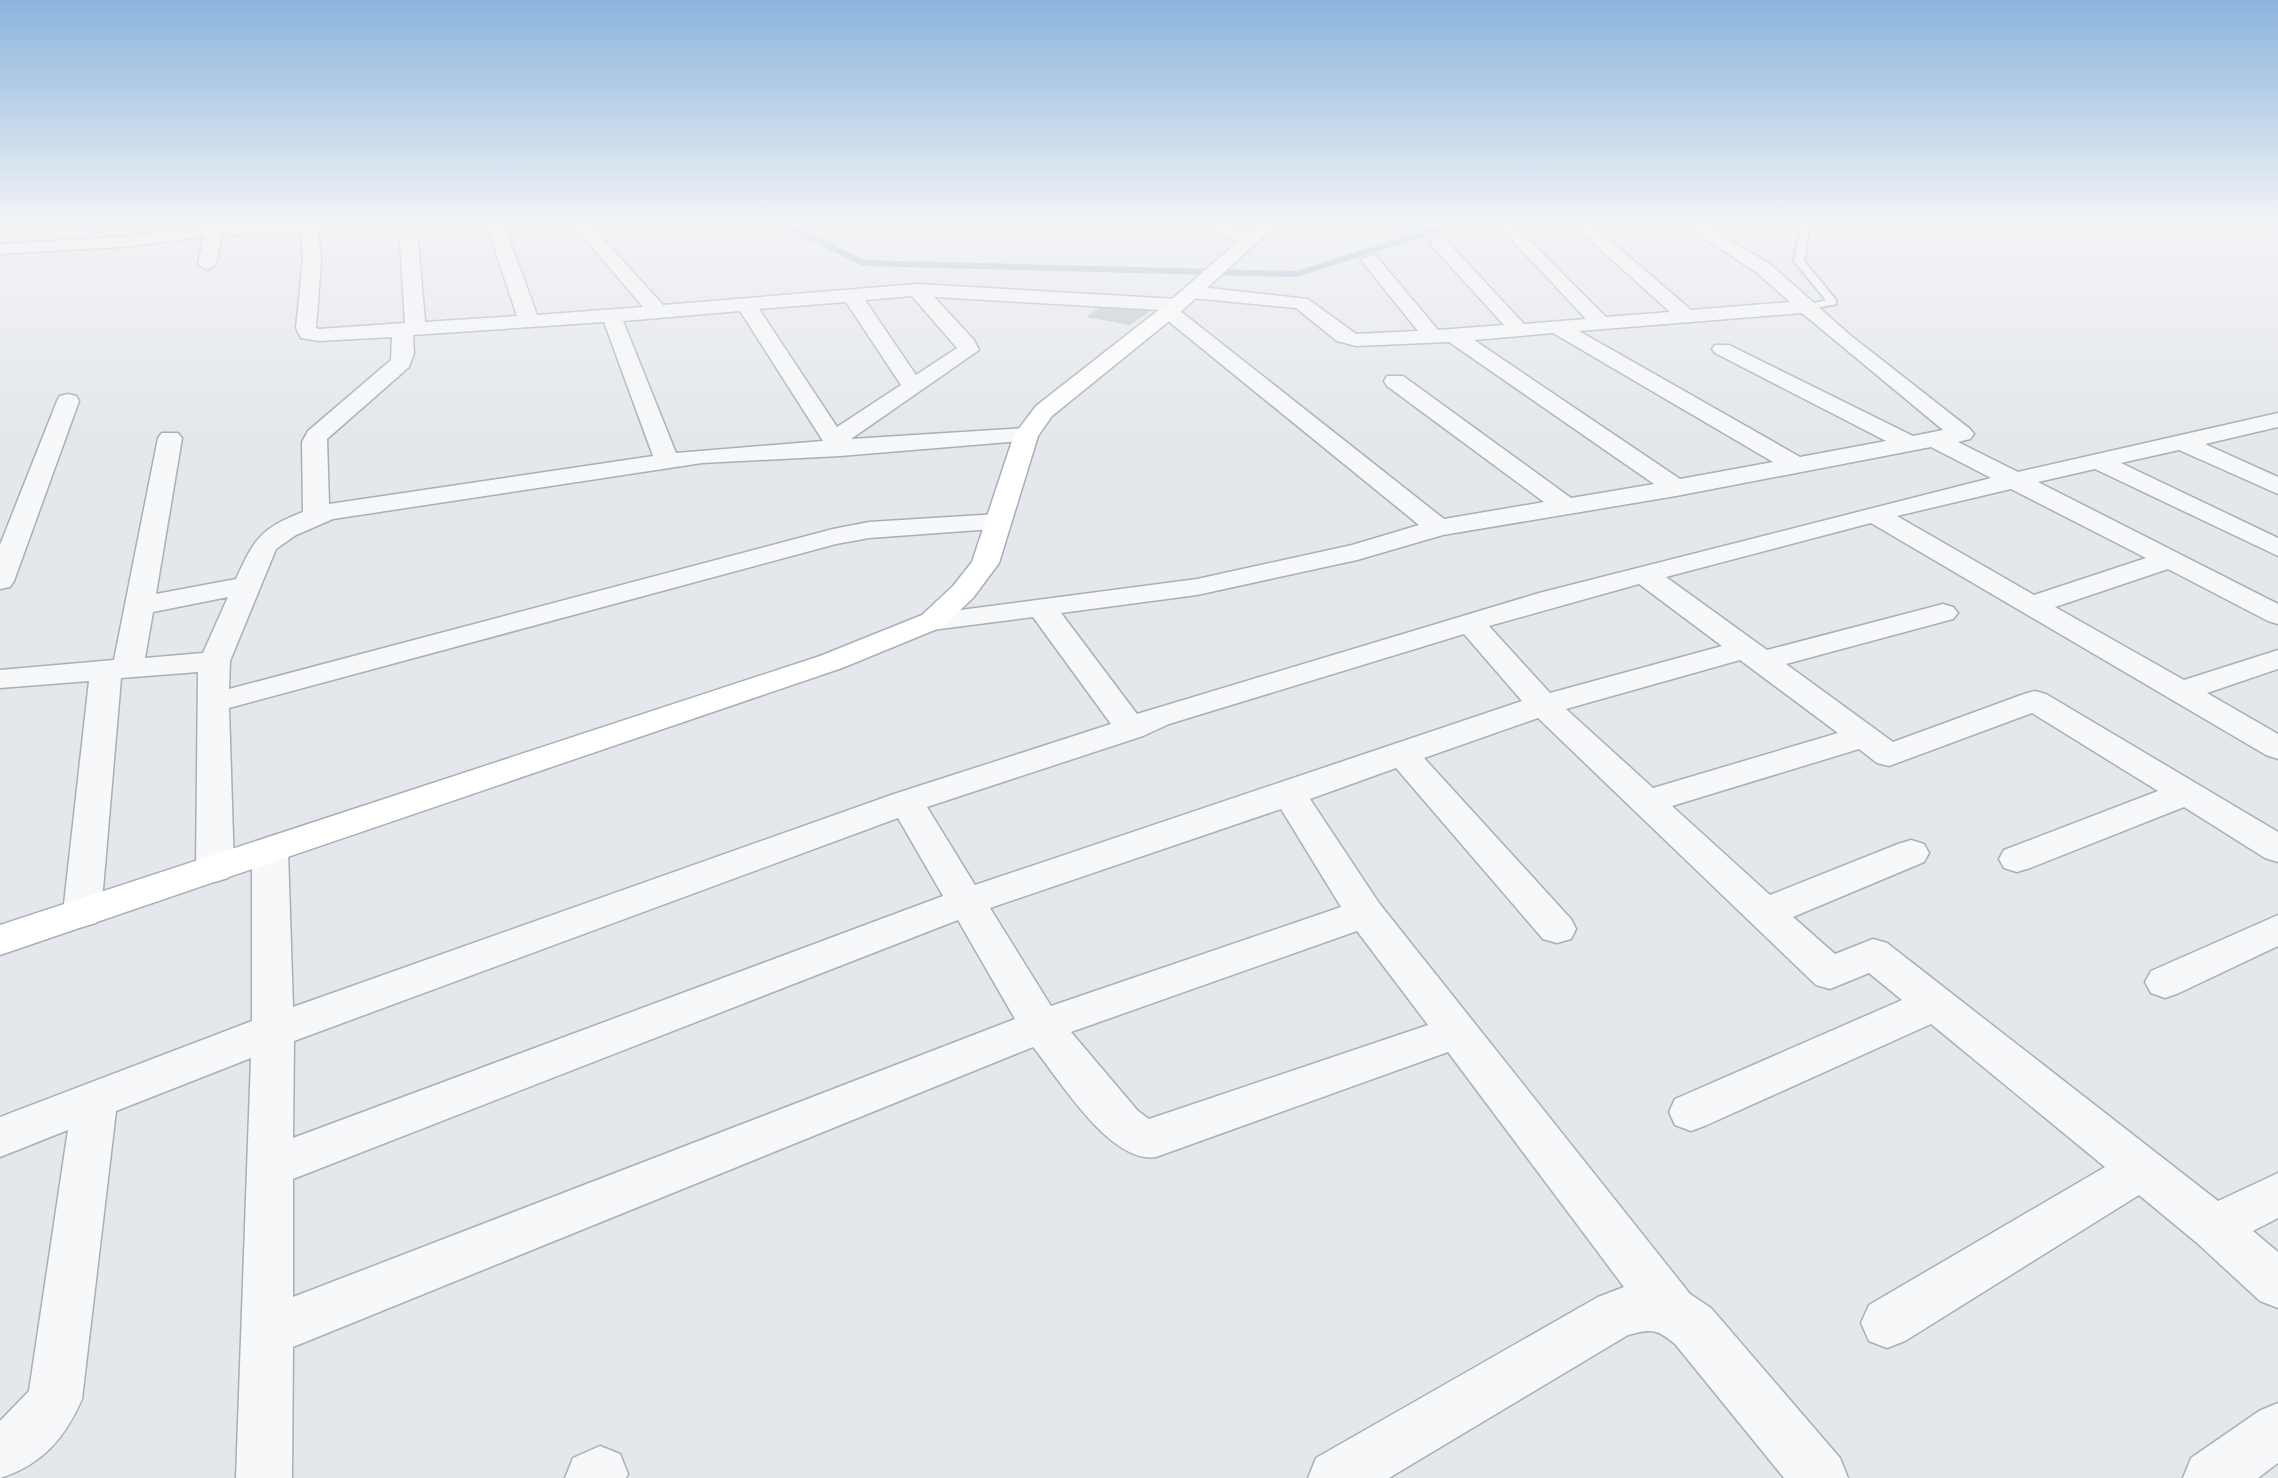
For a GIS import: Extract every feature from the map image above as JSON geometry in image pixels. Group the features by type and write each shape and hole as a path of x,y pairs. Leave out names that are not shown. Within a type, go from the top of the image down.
{"street":[{"path":"309,291 306,328 308,334 658,312 906,291"},
{"path":"316,516 314,442 316,436 401,362 408,329 408,291"},
{"path":"518,291 529,321"},
{"path":"640,291 658,312"},
{"path":"837,445 913,387 968,350 969,347 918,291"},
{"path":"950,291 1301,303 1351,339 1443,336 1807,307"},
{"path":"932,621 963,592 985,563 1026,435 1044,411 1193,291"},
{"path":"1400,291 1443,336 1676,488"},
{"path":"1483,291 1519,330"},
{"path":"1570,291 1601,323"},
{"path":"1658,291 1686,316"},
{"path":"0,940 270,852 831,662 932,621 1197,587 1259,576 1357,552 1439,528 1676,488 1962,434 1789,291"},
{"path":"852,296 913,387"},
{"path":"1185,298 1439,528"},
{"path":"746,304 837,445"},
{"path":"611,315 667,461"},
{"path":"1557,327 1796,465"},
{"path":"1722,349 2013,481 2278,615"},
{"path":"1395,381 1567,507"},
{"path":"0,581 68,401"},
{"path":"0,1137 273,1031 906,802 1131,729 1158,717 1470,623 1644,574 1874,514 2013,481 2273,425"},
{"path":"215,869 213,703 215,661 264,546 278,532 316,516 702,456 837,445 1026,435"},
{"path":"82,913 117,668 139,606 170,438"},
{"path":"2184,443 2278,486"},
{"path":"2099,462 2278,548"},
{"path":"1874,514 2278,748"},
{"path":"213,703 832,537 869,530 998,522"},
{"path":"2031,605 2169,560"},
{"path":"1644,574 1889,755 2035,701 2187,793 2273,841"},
{"path":"139,606 247,585"},
{"path":"1041,607 1131,729"},
{"path":"270,1167 966,902 1289,794 1543,705 1943,613"},
{"path":"1470,623 1543,705 1830,974 1873,954 2214,1227 2278,1284"},
{"path":"2180,692 2278,659"},
{"path":"0,679 215,661"},
{"path":"1646,802 1864,736"},
{"path":"1402,754 1557,929"},
{"path":"2017,859 2187,793"},
{"path":"1289,794 1365,913 1671,1308 1693,1326 1820,1478"},
{"path":"906,802 1041,1026 1122,1125 1143,1139 1156,1137 1457,1032"},
{"path":"264,1478 273,1031 270,852"},
{"path":"1765,913 1911,853"},
{"path":"267,1332 1041,1026 1365,913"},
{"path":"2165,981 2278,929"},
{"path":"1691,1112 1935,1004"},
{"path":"0,1451 32,1431 47,1415 55,1400 95,1099"},
{"path":"1887,1323 2142,1169"},
{"path":"2214,1227 2278,1194"},
{"path":"1336,1478 1616,1314 1643,1305 1671,1308"},
{"path":"2211,1478 2278,1430"}],"lane":[{"path":"1807,307 1833,302 1824,291"}],"building":[{"path":"1106,303 1150,311 1130,325 1086,317"}]}
